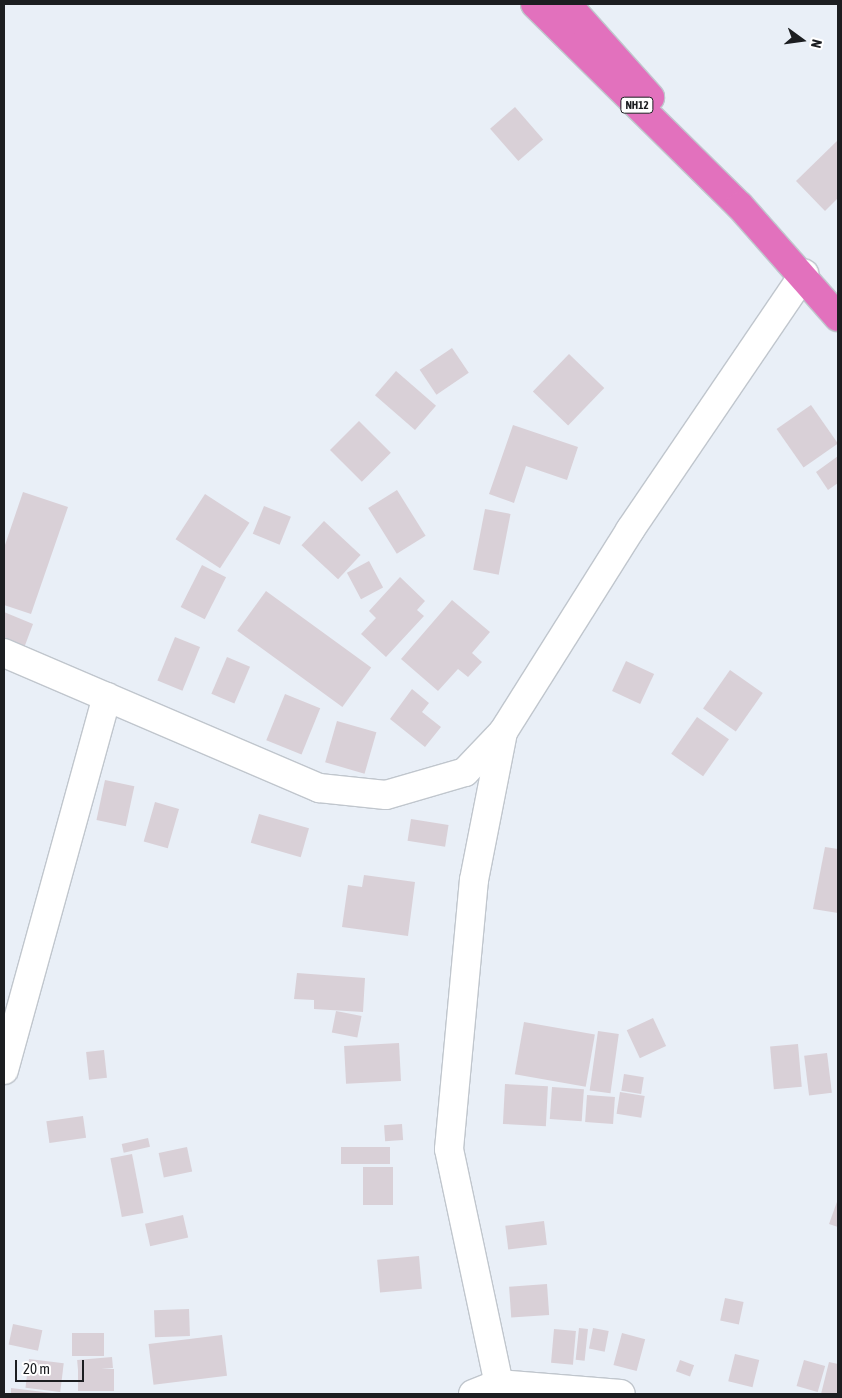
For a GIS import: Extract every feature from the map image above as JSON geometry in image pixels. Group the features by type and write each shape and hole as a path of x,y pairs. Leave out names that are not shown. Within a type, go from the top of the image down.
{"highway":[{"name":"NH12","path":"535,4 740,206 804,274 838,317"},
{"name":"NH12","path":"567,4 615,54 740,206"}],"street":[{"path":"4,653 319,788 386,795 465,772 503,732 630,530 804,274"},
{"path":"4,1070 107,697"},
{"path":"503,732 474,880 450,1149 491,1391 621,1394"}],"building":[{"path":"515,107 543,139 518,161 490,129"},
{"path":"838,140 838,198 825,211 796,181"},
{"path":"452,348 469,373 436,395 420,370"},
{"path":"569,354 604,388 568,425 533,391"},
{"path":"396,371 436,406 415,430 375,395"},
{"path":"811,405 838,444 804,468 777,429"},
{"path":"359,421 391,453 362,482 330,450"},
{"path":"513,425 578,447 567,480 526,466 514,503 489,494"},
{"path":"838,456 838,483 828,490 816,472"},
{"path":"397,490 426,536 397,554 368,508"},
{"path":"23,492 68,507 31,614 4,605 4,548"},
{"path":"205,494 249,523 220,568 176,539"},
{"path":"264,506 291,517 280,545 253,534"},
{"path":"485,509 511,514 499,575 473,570"},
{"path":"324,521 361,555 338,579 301,545"},
{"path":"369,561 383,587 361,599 347,573"},
{"path":"202,565 226,577 205,619 181,607"},
{"path":"400,577 425,601 417,610 424,616 386,657 361,634 376,618 369,611"},
{"path":"266,591 371,667 342,707 237,631"},
{"path":"452,600 490,632 472,653 482,662 468,677 458,669 438,691 401,659"},
{"path":"4,612 33,624 24,648 4,640"},
{"path":"175,637 200,647 182,691 157,681"},
{"path":"227,657 250,667 234,704 211,694"},
{"path":"626,661 654,674 640,704 612,691"},
{"path":"730,670 763,693 736,731 703,709"},
{"path":"412,689 429,703 422,712 441,727 425,747 390,719"},
{"path":"285,694 320,708 302,755 266,740"},
{"path":"697,717 729,739 703,776 671,754"},
{"path":"337,721 376,732 365,774 325,762"},
{"path":"105,780 134,786 126,826 96,820"},
{"path":"155,802 179,809 168,848 144,841"},
{"path":"259,814 309,828 301,857 251,843"},
{"path":"411,819 449,825 445,847 408,841"},
{"path":"825,847 838,849 838,913 813,909"},
{"path":"364,875 415,882 408,936 342,927 348,885 362,887"},
{"path":"297,973 365,978 363,1012 314,1009 314,1000 294,999"},
{"path":"336,1011 362,1016 357,1038 332,1033"},
{"path":"653,1018 666,1046 640,1058 627,1030"},
{"path":"524,1022 595,1035 586,1087 515,1074"},
{"path":"598,1031 619,1034 610,1093 590,1090"},
{"path":"399,1043 401,1081 346,1084 344,1046"},
{"path":"798,1044 802,1087 774,1089 770,1046"},
{"path":"104,1050 107,1078 89,1080 86,1052"},
{"path":"827,1053 832,1093 809,1096 804,1056"},
{"path":"624,1074 644,1077 641,1094 621,1091"},
{"path":"505,1084 548,1086 546,1126 503,1124"},
{"path":"552,1087 584,1089 582,1121 550,1119"},
{"path":"620,1092 645,1096 641,1118 617,1114"},
{"path":"587,1095 615,1097 613,1124 585,1122"},
{"path":"83,1116 86,1138 49,1143 46,1121"},
{"path":"402,1124 403,1140 385,1141 384,1125"},
{"path":"148,1138 150,1147 124,1153 122,1144"},
{"path":"187,1147 192,1171 164,1177 159,1153"},
{"path":"341,1147 390,1147 390,1164 341,1164"},
{"path":"132,1154 143,1213 122,1217 110,1158"},
{"path":"363,1167 393,1167 393,1205 363,1205"},
{"path":"838,1199 838,1227 829,1224"},
{"path":"183,1215 188,1237 150,1246 145,1224"},
{"path":"544,1221 547,1245 508,1250 505,1226"},
{"path":"419,1256 422,1289 380,1293 377,1260"},
{"path":"547,1284 549,1315 511,1318 509,1287"},
{"path":"725,1298 744,1302 739,1324 720,1320"},
{"path":"189,1309 190,1336 155,1337 154,1310"},
{"path":"13,1324 42,1330 38,1351 9,1345"},
{"path":"579,1328 588,1329 585,1361 576,1360"},
{"path":"593,1328 609,1331 605,1352 589,1349"},
{"path":"554,1329 576,1331 573,1365 551,1363"},
{"path":"72,1333 104,1333 104,1356 72,1356"},
{"path":"622,1333 645,1339 637,1371 613,1365"},
{"path":"222,1335 227,1376 154,1385 149,1344"},
{"path":"735,1354 759,1360 752,1387 728,1381"},
{"path":"112,1357 113,1368 78,1371 77,1360"},
{"path":"29,1359 64,1363 60,1392 25,1388"},
{"path":"680,1360 694,1365 690,1376 676,1371"},
{"path":"804,1360 825,1366 818,1392 797,1386"},
{"path":"829,1362 838,1364 838,1394 821,1394"},
{"path":"78,1369 114,1369 114,1391 78,1391"},
{"path":"11,1388 52,1393 52,1394 11,1394"}]}
